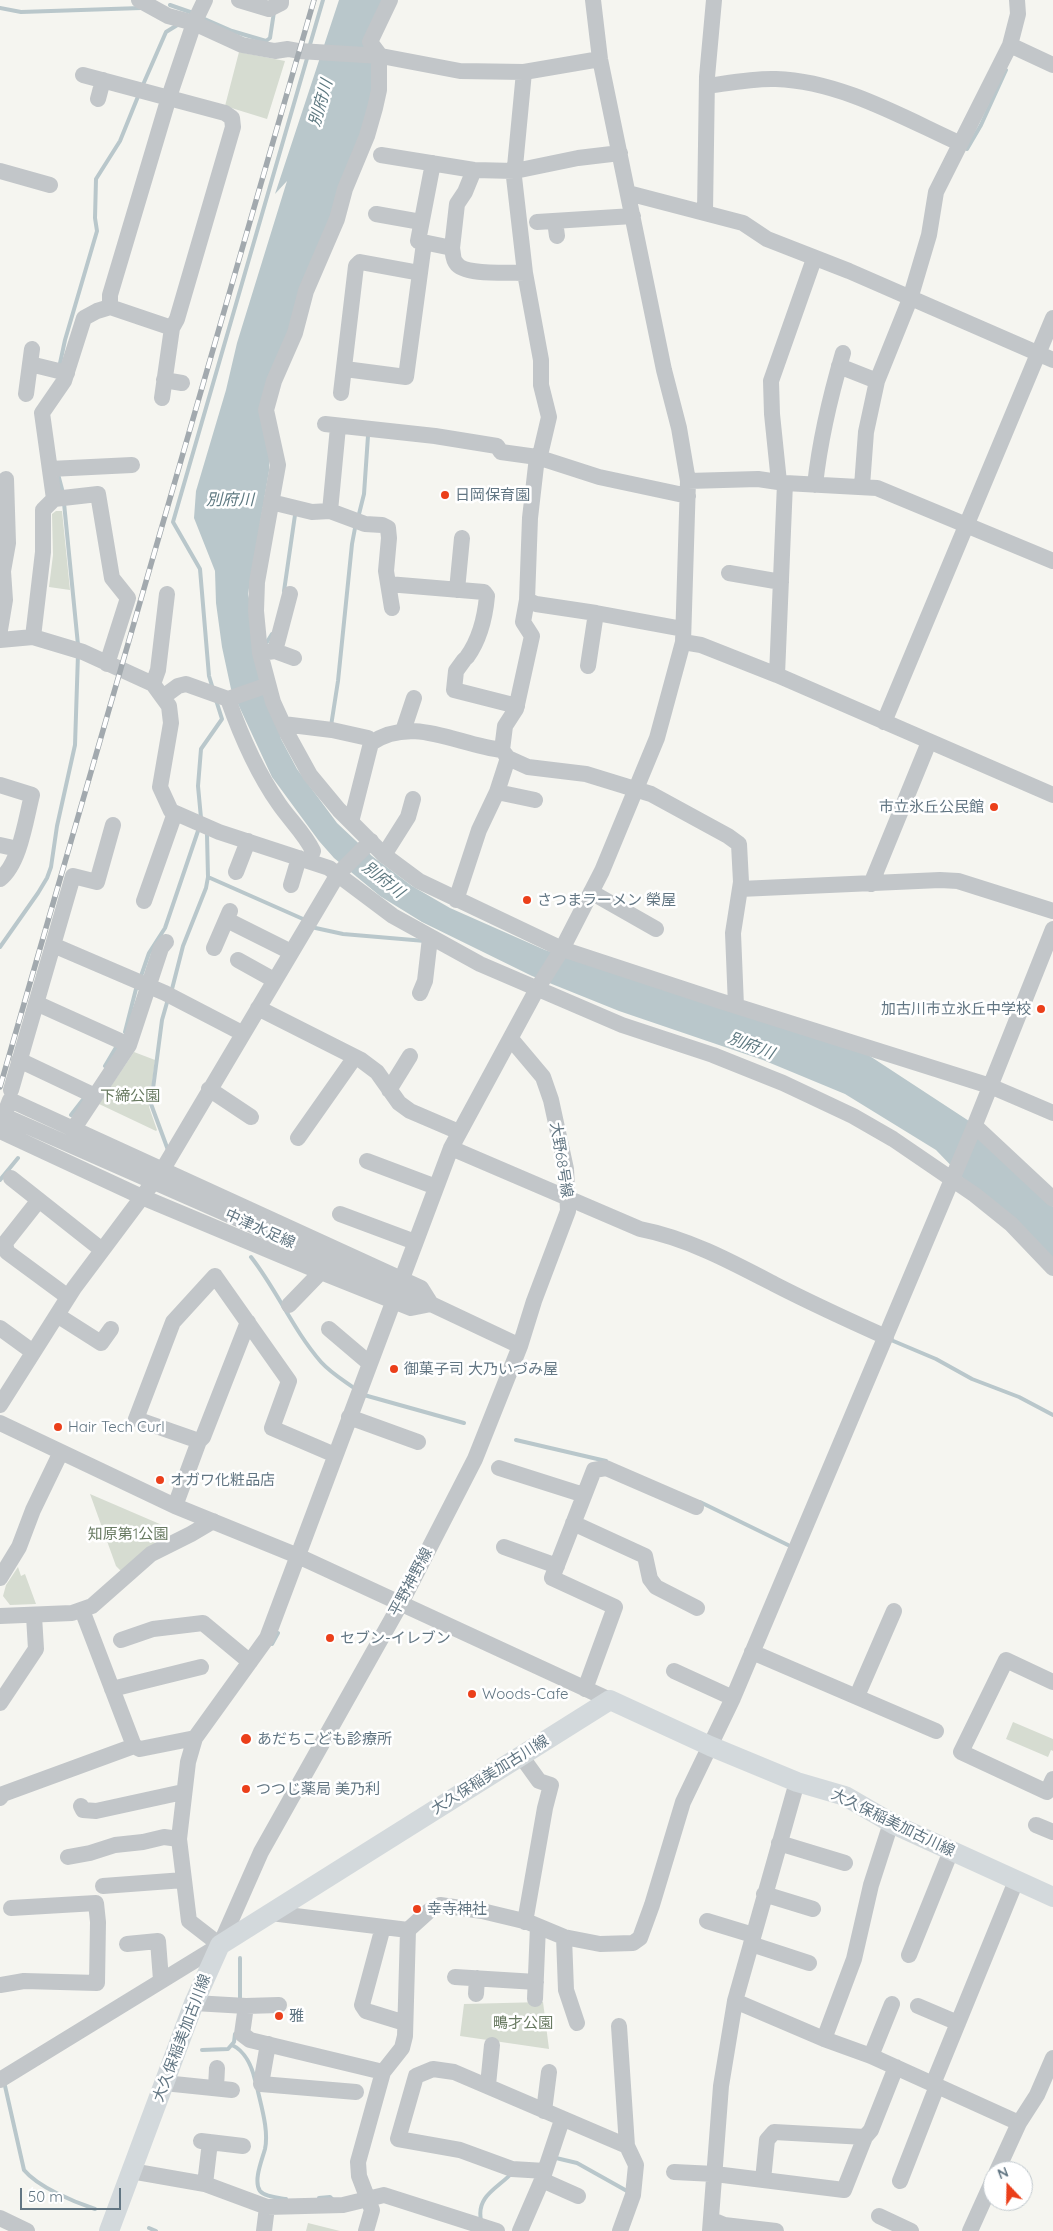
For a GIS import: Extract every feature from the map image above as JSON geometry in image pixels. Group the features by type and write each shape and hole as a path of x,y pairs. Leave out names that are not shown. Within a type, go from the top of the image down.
{"main road":[{"name":"大久保稲美加古川線","path":"109,2231 194,2003 220,1945 610,1700 710,1746 797,1782 845,1796 891,1823 1053,1897"}],"street":[{"path":"110,307 110,295 168,97 193,23 205,0"},
{"path":"240,0 270,9 281,3 282,0"},
{"path":"390,0 370,42 379,54 379,90 367,136 345,189 337,219 306,291 295,333 274,380 266,410 278,465 257,582 256,611 268,652 268,685 283,724 310,774 351,822 384,855 419,881 456,900 562,948 736,1006 990,1086 1053,1113"},
{"path":"2,2079 220,1945 190,1921 175,1839 188,1762 195,1738 267,1638 334,1455 451,1148 591,892 657,738 683,635 688,489 679,428 664,370 600,59 592,0"},
{"path":"705,212 707,86 714,0"},
{"path":"862,486 866,432 877,381 910,299 929,235 936,192 1010,45 1018,14 1017,0"},
{"path":"147,5 174,18 193,23 242,44 275,51 288,49 381,56 460,71 524,72 600,59"},
{"path":"1010,45 1053,64"},
{"path":"456,900 479,830 497,792 505,754 505,726 516,706 532,636 523,622 527,600 530,518 537,457 541,451 549,417 541,386 542,360 525,273 515,171 524,72"},
{"path":"83,75 224,113 232,118 233,127 177,318 172,328 162,398"},
{"path":"707,86 776,79 818,85 866,101 959,143"},
{"path":"98,99 103,80"},
{"path":"381,154 474,170 515,171 578,158 620,153"},
{"path":"433,163 418,242 452,248"},
{"path":"474,170 465,192 457,204 452,248 454,262 460,268 475,271 525,273"},
{"path":"0,171 50,185"},
{"path":"628,193 742,223 768,239 814,259 849,271 1046,357"},
{"path":"376,214 421,222"},
{"path":"537,222 556,228 633,216"},
{"path":"345,369 406,377 424,243"},
{"path":"777,675 781,582 782,483 772,414 771,382 814,259"},
{"path":"341,393 356,310 356,266 360,262 420,273"},
{"path":"61,498 42,412 51,400 61,371 84,318 110,307 172,328"},
{"path":"884,722 965,524 1046,357 1053,318"},
{"path":"26,394 31,357 61,371"},
{"path":"815,485 820,444 830,394 841,360 877,381"},
{"path":"164,380 182,383"},
{"path":"330,511 332,425 435,436 497,446 501,452 537,457 600,477 688,489 758,479 782,483 877,488 1053,561"},
{"path":"56,469 132,465"},
{"path":"0,630 5,600 3,559 8,543 3,499 6,479"},
{"path":"33,637 43,552 43,510 61,498 98,494 112,578 128,598 107,664"},
{"path":"271,502 312,512 330,511 364,524 382,525 388,528 386,571 392,608"},
{"path":"458,590 468,556 462,538"},
{"path":"729,573 781,582"},
{"path":"388,584 484,592 487,596 480,634 456,671 454,690 516,706"},
{"path":"158,691 158,670 172,611 168,594"},
{"path":"268,652 292,613 290,594"},
{"path":"527,600 536,604 596,613 683,635 701,645 777,675 1053,795"},
{"path":"588,666 596,613"},
{"path":"0,640 33,637 80,651 158,691 170,706 171,723 160,787 164,800 171,811 219,832 329,868 394,916 430,938 480,964 622,1025 713,1055 783,1083 877,1130 952,1176 1011,1224 1053,1268"},
{"path":"268,652 294,658"},
{"path":"158,691 186,684 228,699 268,685"},
{"path":"403,731 414,698"},
{"path":"228,699 241,735 262,777 293,824 309,841 314,851 304,860 291,885"},
{"path":"283,724 332,730 368,738 371,744 351,822"},
{"path":"371,744 394,732 426,732 505,754 528,767 586,774 651,794 728,836 739,844 741,858 740,889 733,934 736,1006"},
{"path":"870,884 929,742"},
{"path":"0,785 32,795 18,849 5,875 0,879"},
{"path":"497,792 535,800"},
{"path":"384,855 408,817 413,799"},
{"path":"144,901 145,878 175,813"},
{"path":"11,1090 73,876 97,882 113,825"},
{"path":"236,872 248,841"},
{"path":"0,1405 68,1298 163,1169 338,874 371,841"},
{"path":"0,845 18,849"},
{"path":"740,889 940,880 958,882 1053,911"},
{"path":"591,892 656,929"},
{"path":"214,948 229,915 291,952"},
{"path":"366,2231 372,2210 359,2176 358,2162 383,2072 402,2048 405,2036 408,1930 429,1911 440,1906 482,1911 532,1924 564,1937 600,1944 633,1943 640,1938 683,1802 733,1698 952,1176 974,1129 1053,929"},
{"path":"420,993 425,981 430,938"},
{"path":"74,1128 89,1093 123,1042 141,984 166,942"},
{"path":"53,945 169,995 242,1033"},
{"path":"238,960 274,980"},
{"path":"36,1003 123,1042"},
{"path":"258,1008 354,1057 377,1072 399,1103 410,1111 459,1132"},
{"name":"大野68号線","path":"511,1039 543,1077 559,1134 569,1200 568,1211 534,1301 520,1346"},
{"path":"389,1090 410,1056"},
{"path":"298,1138 306,1116 354,1057"},
{"path":"19,1060 89,1093"},
{"path":"209,1089 251,1117"},
{"path":"0,1126 10,1100 163,1169 397,1290 410,1308 432,1304"},
{"name":"中津水足線","path":"0,1114 397,1290"},
{"path":"974,1129 1053,1199"},
{"path":"0,1131 142,1197 321,1272 397,1290 421,1288 432,1304 520,1346"},
{"path":"451,1148 640,1229 666,1234 744,1268 814,1304 886,1337"},
{"path":"367,1160 436,1187"},
{"path":"11,1178 102,1250"},
{"path":"39,1200 5,1243 7,1252 68,1298"},
{"path":"340,1214 415,1242"},
{"path":"289,1305 321,1272"},
{"path":"199,1442 136,1419 173,1322 215,1276 289,1381 272,1428 334,1455"},
{"path":"57,1315 101,1343 111,1329"},
{"path":"175,1506 248,1322"},
{"path":"0,1328 33,1352"},
{"path":"329,1329 369,1363"},
{"name":"平野神野線","path":"220,1945 261,1852 401,1603 475,1459 520,1346"},
{"path":"349,1417 398,1442 418,1442"},
{"path":"0,1423 175,1506 298,1556 610,1700"},
{"path":"0,1578 19,1547 33,1510 60,1452"},
{"path":"499,1468 584,1495"},
{"path":"585,1689 616,1607 552,1578 594,1470 606,1468 696,1507"},
{"path":"0,1616 72,1613 92,1606 152,1554 213,1521"},
{"path":"573,1523 645,1556 650,1579 656,1587 697,1608"},
{"path":"504,1547 557,1566"},
{"path":"82,1610 134,1746 140,1750 195,1738"},
{"path":"857,1696 894,1611"},
{"path":"0,1703 36,1649 34,1616"},
{"path":"121,1640 153,1629 203,1623 250,1662"},
{"path":"752,1652 936,1731"},
{"path":"1053,1682 1006,1660 961,1752 1047,1792 1053,1779"},
{"path":"112,1689 201,1668"},
{"path":"674,1671 733,1698"},
{"path":"1,1794 134,1746"},
{"path":"521,1756 539,1781 551,1785 528,1873 536,1982 535,2000"},
{"path":"781,2228 711,2226 720,2086 735,2001 797,1782"},
{"path":"81,1806 83,1810 96,1811 184,1792"},
{"path":"824,2039 854,1959 870,1885 891,1823"},
{"path":"1036,1825 1053,1832"},
{"path":"68,1857 89,1848 175,1839"},
{"path":"779,1844 844,1863"},
{"path":"909,1955 926,1931 950,1851"},
{"path":"103,1886 184,1880"},
{"path":"900,2181 906,2149 935,2085 958,2023 1016,1881"},
{"path":"764,1894 813,1909"},
{"path":"0,1985 24,1980 97,1983 98,1922 96,1903 12,1908"},
{"path":"271,1913 408,1930"},
{"path":"707,1921 809,1963"},
{"path":"383,1927 362,2005 366,2011 405,2023"},
{"path":"564,1937 566,1990 577,2023"},
{"path":"128,1944 158,1941 161,1980"},
{"path":"455,1977 476,1986 536,1982"},
{"path":"735,2001 824,2039 871,2056 1019,2123"},
{"path":"194,2003 246,2006 278,2005"},
{"path":"871,2056 892,2004"},
{"path":"246,2006 242,2034 250,2040 383,2072"},
{"path":"918,2006 958,2023"},
{"path":"619,2026 627,2146 636,2165 634,2195 620,2231"},
{"path":"268,2044 261,2084 356,2092"},
{"path":"488,2085 492,2045"},
{"path":"1002,2161 1019,2123 1037,2095 1053,2058"},
{"path":"674,2172 715,2174 844,2190 865,2137 871,2130 896,2067"},
{"path":"164,2083 224,2089 217,2068"},
{"path":"578,2196 543,2176 512,2169 460,2150 398,2139 416,2076 433,2069 454,2072 488,2085 562,2120 627,2146"},
{"path":"544,2111 549,2072"},
{"path":"520,2231 543,2176 562,2120"},
{"path":"763,2180 767,2140 774,2132 865,2137"},
{"path":"205,2184 205,2141 243,2146"},
{"path":"131,2171 205,2184 267,2207 343,2205 384,2195 462,2226 496,2231"},
{"path":"970,2231 983,2202"},
{"path":"264,2231 267,2207"},
{"path":"0,2218 27,2231"},
{"path":"888,2224 911,2231"}],"green space":[{"path":"239,52 285,61 267,119 225,106"},
{"path":"56,511 62,511 70,590 49,587 53,555 52,514"},
{"name":"下締公園","path":"134,1052 155,1060 149,1107 156,1131 99,1104"},
{"name":"知原第1公園","path":"90,1494 169,1528 169,1533 121,1571 116,1566"},
{"path":"18,1567 21,1576 25,1574 36,1604 10,1605 3,1596 6,1585"},
{"path":"1013,1722 1053,1739 1053,1751 1051,1750 1048,1757 1006,1739"},
{"name":"鴫才公園","path":"543,2002 549,2049 460,2036 464,2004"},
{"path":"308,2223 340,2231 306,2231"}],"water":[{"name":"別府川","path":"339,0 389,0 377,40 370,114 267,390 270,450 269,471 248,594 281,739 297,769 337,823 372,856 412,886 450,908 545,950 856,1047 969,1121 1053,1207 1053,1258 962,1177 936,1150 845,1094 763,1060 619,1011 532,976 422,922 380,896 334,858 319,841 272,777 231,689 222,647 216,603 215,571 194,518 196,491 226,390 237,343 287,181 275,194"}],"waterway":[{"path":"309,48 323,0"},
{"path":"170,5 193,13"},
{"path":"0,8 21,12 141,8"},
{"path":"200,17 232,31 266,41 270,38 274,12"},
{"path":"142,87 166,32 179,24"},
{"path":"213,689 209,676 200,569 173,522 308,55"},
{"path":"967,149 981,125 1006,70"},
{"path":"59,368 65,340 97,231 95,218 96,179 120,141 139,94"},
{"path":"359,514 364,494 368,436"},
{"path":"58,474 63,493"},
{"path":"64,503 78,645"},
{"path":"284,591 295,515"},
{"path":"331,726 338,681 355,528"},
{"path":"267,642 272,634"},
{"path":"0,947 38,893 51,867 57,826 75,745 78,654"},
{"path":"201,818 198,786 201,749 222,719 216,700"},
{"path":"140,979 149,953 165,928 199,828"},
{"path":"171,993 183,946 206,888 208,877 207,835"},
{"path":"208,877 303,919"},
{"path":"311,927 343,934 425,941"},
{"path":"125,1032 137,985"},
{"path":"168,999 162,1020 151,1104 168,1150"},
{"path":"105,1066 118,1044"},
{"path":"71,1115 85,1097"},
{"path":"0,1180 18,1158"},
{"path":"251,1257 311,1350 329,1370 354,1388"},
{"path":"891,1340 936,1359 972,1379 1019,1397 1053,1415"},
{"path":"364,1395 464,1423"},
{"path":"516,1440 606,1461"},
{"path":"700,1502 788,1545"},
{"path":"272,1644 278,1633"},
{"path":"240,1958 240,2000"},
{"path":"202,2050 228,2049 234,2042 235,2034"},
{"path":"232,2045 241,2051 247,2060 255,2080"},
{"path":"5,2086 24,2170 47,2188 95,2209"},
{"path":"257,2087 266,2134 265,2149 257,2182 258,2187 265,2195 286,2199"},
{"path":"556,2158 577,2163 627,2191"},
{"path":"481,2220 480,2212 485,2199 489,2193 512,2173"},
{"path":"319,2198 330,2197 333,2200"},
{"path":"149,2228 156,2231"}],"railway":[{"path":"0,1087 314,0"}],"place":[{"name":"日岡保育園","path":"445,495"},
{"name":"市立氷丘公民館","path":"994,807"},
{"name":"さつまラーメン 榮屋","path":"527,900"},
{"name":"加古川市立氷丘中学校","path":"1041,1009"},
{"name":"御菓子司 大乃いづみ屋","path":"394,1369"},
{"name":"Hair Tech Curl","path":"58,1427"},
{"name":"オガワ化粧品店","path":"160,1480"},
{"name":"セブン-イレブン","path":"330,1638"},
{"name":"Woods-Cafe","path":"472,1694"},
{"name":"あだちこども診療所","path":"246,1739"},
{"name":"つつじ薬局 美乃利","path":"246,1789"},
{"name":"幸寺神社","path":"417,1909"},
{"name":"雅","path":"279,2016"}]}
